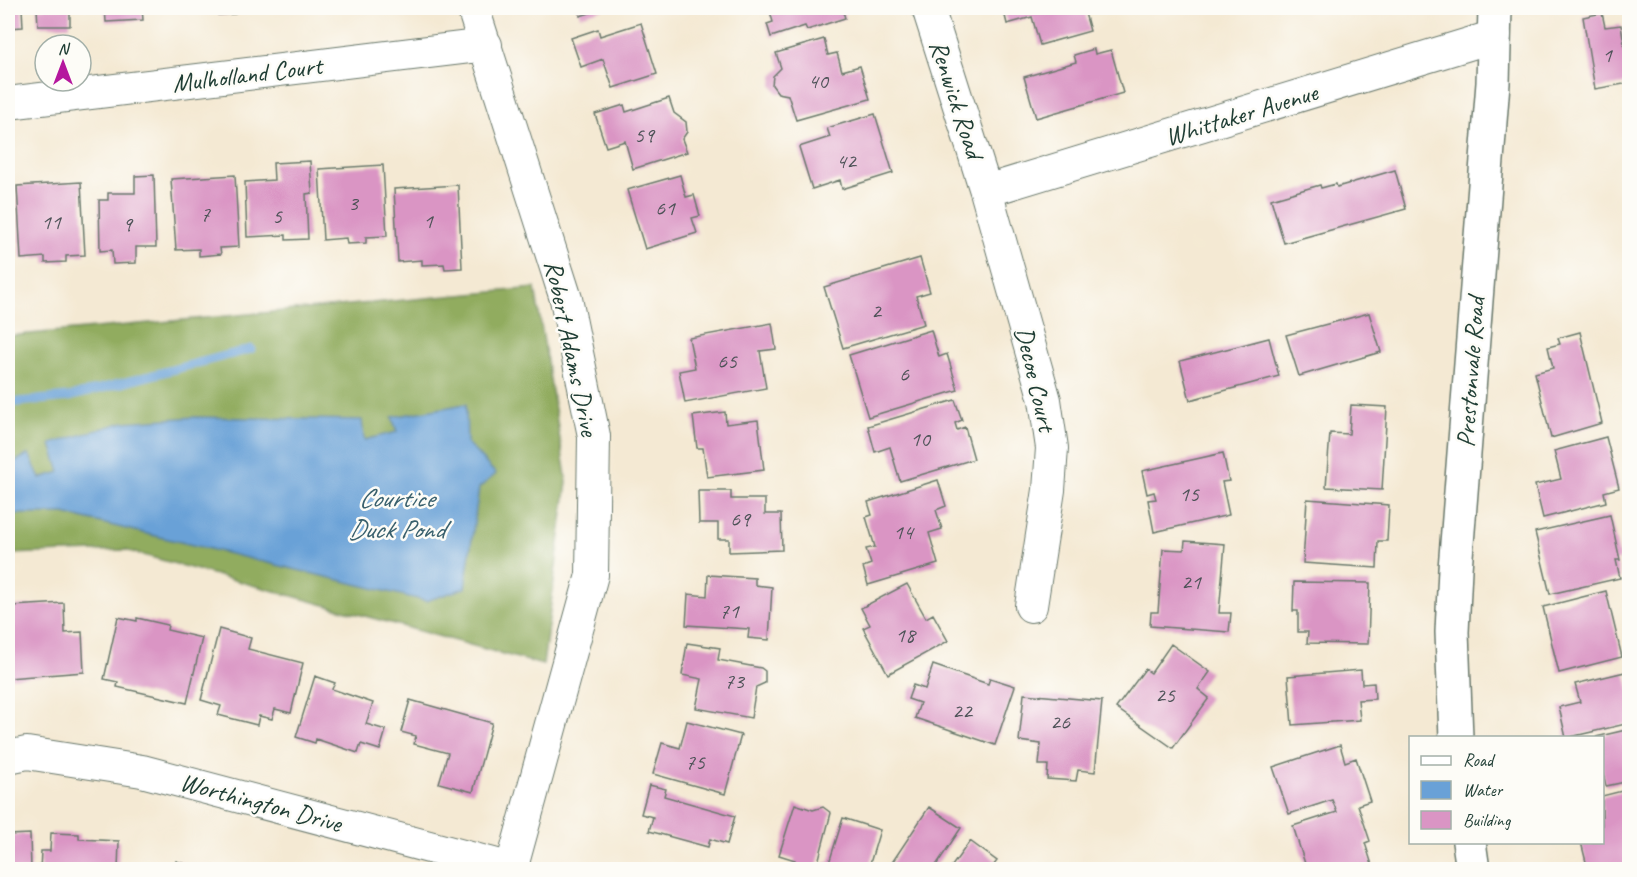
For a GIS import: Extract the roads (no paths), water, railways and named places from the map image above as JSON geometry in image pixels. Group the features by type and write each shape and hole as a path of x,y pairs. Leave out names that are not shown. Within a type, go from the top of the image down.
{"street":[{"name":"Robert Adams Drive","path":"473,8 566,299 594,436 592,575 513,869"},
{"name":"Renwick Road","path":"928,8 986,191"},
{"name":"Whittaker Avenue","path":"986,191 1495,22"},
{"name":"Prestonvale Road","path":"1456,736 1452,632 1454,579 1495,22"},
{"name":"Mulholland Court","path":"8,104 486,45"},
{"name":"Decoe Court","path":"986,191 1045,400 1052,448 1049,490 1031,606"},
{"name":"Worthington Drive","path":"8,757 27,753 142,771 513,869"},
{"path":"1469,844 1473,870"}],"water":[{"name":"Courtice Duck Pond","path":"466,404 467,443 496,474 479,488 465,588 426,601 64,514 13,514 8,511 8,465 29,454 40,478 60,472 51,444 124,422 196,417 362,420 364,440 397,432 392,417"}],"waterway":[{"path":"8,403 69,397 251,349"}]}
